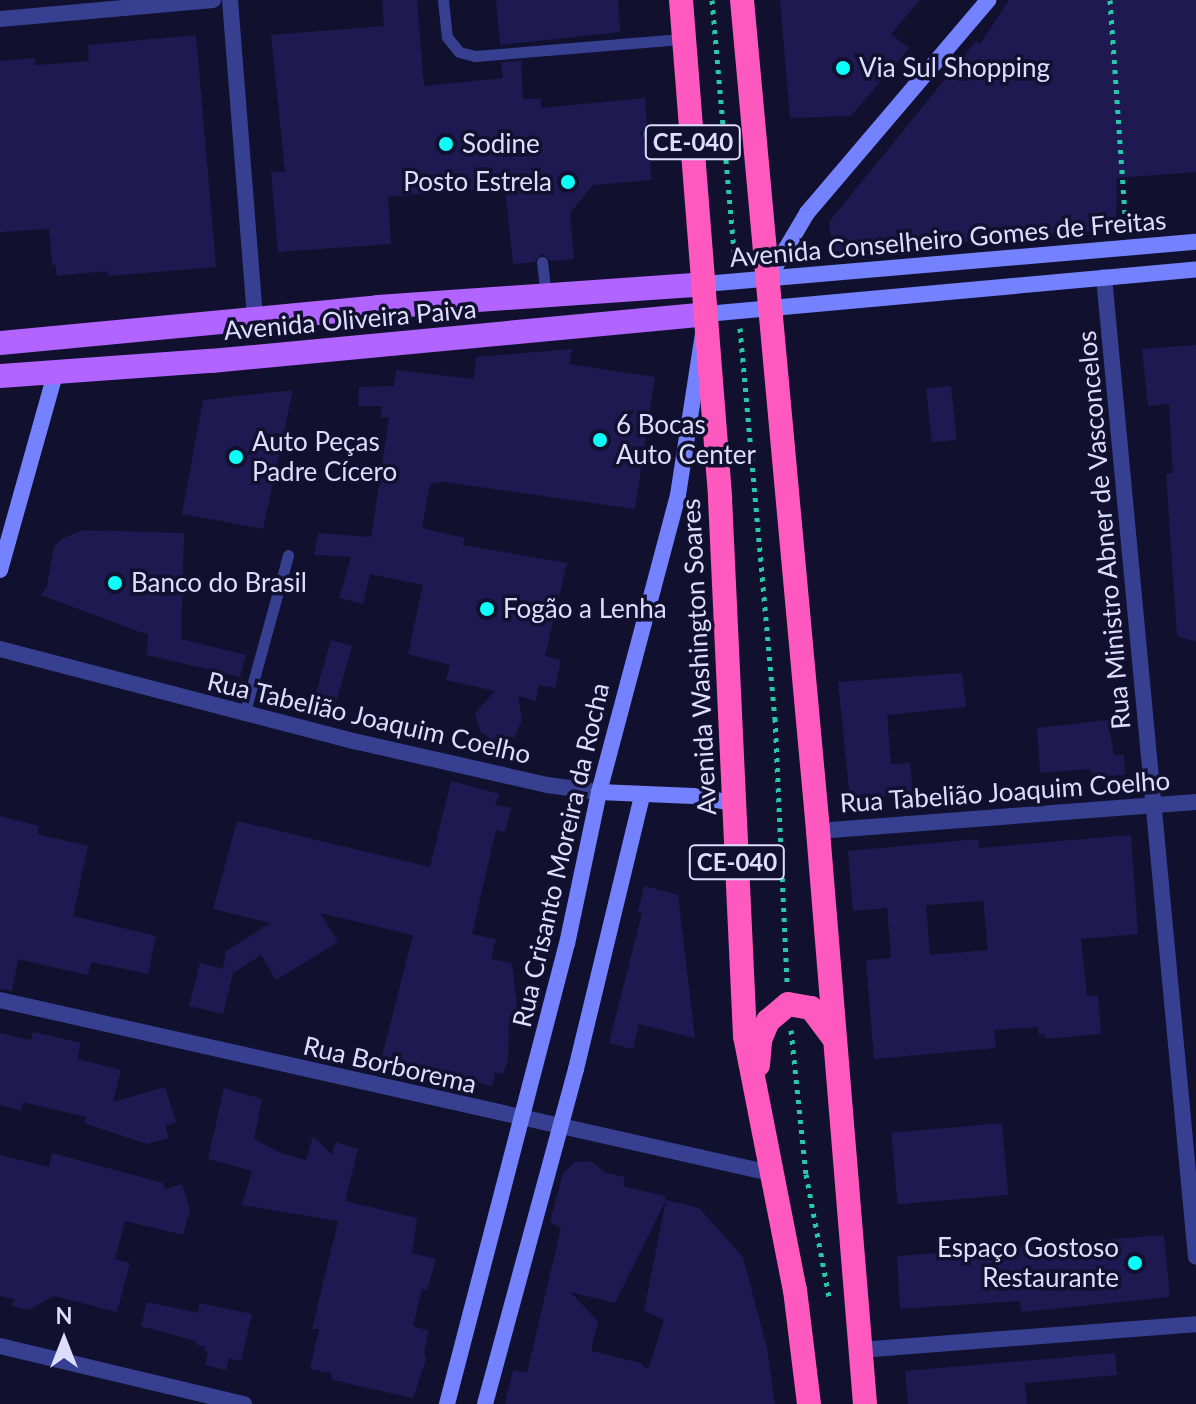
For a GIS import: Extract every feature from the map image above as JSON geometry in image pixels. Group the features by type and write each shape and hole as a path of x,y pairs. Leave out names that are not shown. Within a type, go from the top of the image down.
{"highway":[{"name":"Avenida Washington Soares","path":"681,0 720,498 745,1036 795,1290 809,1404"},
{"name":"CE-040","path":"742,0 818,831 865,1404"},
{"path":"756,1093 760,1040 768,1021 788,1004 811,1008 833,1038"}],"main road":[{"path":"767,280 807,213 988,0"},
{"name":"Avenida Conselheiro Gomes de Freitas","path":"704,284 1196,242"},
{"name":"Avenida Conselheiro Gomes de Freitas","path":"706,314 1196,269"},
{"name":"Avenida Oliveira Paiva","path":"0,343 255,319 704,284"},
{"name":"Avenida Oliveira Paiva","path":"0,376 211,361 706,314"},
{"name":"Rua Crisanto Moreira da Rocha","path":"447,1404 567,944 599,792 678,495 706,314"},
{"path":"0,570 56,371"},
{"name":"Rua Tabelião Joaquim Coelho","path":"599,792 693,796 732,803"},
{"path":"485,1404 560,1128 642,796"}],"street":[{"path":"0,19 213,0"},
{"path":"230,0 255,319"},
{"name":"Rua Ministro Abner de Vasconcelos","path":"1104,277 1196,1257"},
{"name":"Rua Tabelião Joaquim Coelho","path":"0,649 244,715 547,785 599,792"},
{"name":"Rua Tabelião Joaquim Coelho","path":"818,831 1196,802"},
{"name":"Rua Borborema","path":"0,1000 770,1173"},
{"path":"860,1350 1196,1324"},
{"path":"0,1346 244,1404"}],"lane":[{"path":"443,0 447,37 459,52 475,56 684,39"},
{"path":"648,134 692,130"},
{"path":"542,262 546,297"},
{"path":"244,715 288,555"}],"path":[{"path":"712,0 737,282"},
{"path":"1110,0 1127,248"},
{"path":"739,311 775,718 788,1004 806,1174 832,1308"}],"building":[{"path":"382,0 417,0 424,86 503,78 501,62 521,61 523,99 541,99 541,108 645,98 647,126 640,134 648,142 652,180 593,185 570,213 574,259 550,261 542,254 534,262 513,264 505,187 388,197 391,244 278,252 271,172 285,172 271,35 384,26"},
{"path":"496,0 618,0 620,32 500,45"},
{"name":"Via Sul Shopping","path":"780,0 920,0 891,34 909,48 851,116 790,118"},
{"path":"1009,0 1196,0 1196,172 1117,178 1116,229 967,242 926,240 926,249 879,253 860,252 860,249 833,252 829,222 976,41 980,44"},
{"path":"196,35 216,267 108,276 107,271 57,276 55,264 52,264 49,229 0,232 0,61 35,58 36,65 89,61 88,45"},
{"path":"1196,345 1196,642 1177,636 1166,474 1173,473 1169,404 1148,406 1142,349"},
{"path":"572,349 569,364 655,377 635,509 444,482 430,484 422,528 465,538 463,545 567,563 545,656 561,660 555,688 539,685 536,701 518,696 522,720 514,738 492,740 480,731 475,713 495,691 446,680 450,665 408,654 423,585 370,574 363,604 339,598 351,557 314,555 318,533 371,537 389,418 380,417 382,406 358,406 359,387 394,386 396,370 474,379 476,357"},
{"path":"951,386 957,440 932,442 926,389"},
{"name":"Auto Peças Padre Cícero","path":"293,390 263,529 182,514 203,400"},
{"name":"Banco do Brasil","path":"84,530 184,533 181,639 246,655 240,677 147,655 148,635 41,595 47,586 54,547 63,538"},
{"path":"331,640 352,646 336,704 314,698"},
{"path":"962,673 966,707 887,715 891,764 910,763 913,795 850,799 838,682"},
{"path":"1108,720 1114,755 1124,755 1125,775 1092,777 1091,769 1040,773 1037,728"},
{"path":"451,781 500,794 495,805 511,808 505,832 496,830 472,934 496,939 491,959 512,963 519,1024 509,1025 508,1060 503,1074 495,1072 492,1086 381,1060 413,935 320,913 338,942 276,980 261,955 233,973 223,1014 189,1006 200,963 223,969 226,951 271,923 213,909 237,821 430,867"},
{"path":"0,816 39,826 37,834 88,846 73,916 156,936 148,974 92,962 87,975 18,959 12,991 0,989"},
{"path":"1131,835 1138,934 1081,939 1087,996 1098,995 1101,1034 1045,1039 1044,1034 1039,1035 1038,1027 994,1030 996,1048 874,1059 866,960 891,958 887,908 853,911 848,851 978,839 979,848","holes":["983,901 988,950 930,955 926,905"]},
{"path":"644,886 678,895 695,1038 639,1024 633,1049 609,1043 642,913 638,912"},
{"path":"33,1032 81,1043 77,1059 121,1070 113,1102 165,1087 176,1122 165,1126 169,1138 147,1144 84,1123 86,1117 23,1102 21,1111 0,1105 0,1033 31,1040"},
{"path":"224,1088 262,1099 254,1139 283,1154 306,1160 313,1136 332,1155 335,1142 358,1149 345,1201 417,1218 412,1253 436,1259 427,1290 422,1289 413,1326 429,1331 424,1352 426,1359 413,1398 332,1380 331,1373 310,1369 319,1329 312,1329 338,1221 242,1205 252,1171 208,1159"},
{"path":"1002,1123 1008,1195 898,1204 891,1133"},
{"path":"52,1153 163,1183 165,1189 182,1184 190,1209 183,1235 125,1221 115,1259 130,1263 117,1312 54,1296 28,1310 12,1306 14,1299 0,1296 0,1155 49,1167"},
{"path":"591,1161 606,1173 625,1177 623,1186 699,1208 743,1257 767,1348 775,1404 505,1404 513,1370 527,1373 561,1228 550,1222 563,1173 575,1162","holes":["666,1200 644,1311 664,1320 648,1370 641,1363 591,1351 598,1321 570,1292 615,1303"]},
{"path":"1164,1235 1170,1297 1022,1312 1019,1301 900,1309 897,1256"},
{"path":"147,1302 198,1313 200,1303 252,1314 241,1361 229,1358 226,1370 205,1365 208,1352 204,1351 205,1347 195,1344 196,1341 141,1326"},
{"path":"1115,1353 1117,1375 1025,1383 1027,1404 908,1404 905,1371"}],"place":[{"name":"Via Sul Shopping","path":"843,68"},
{"name":"Sodine","path":"446,144"},
{"name":"Posto Estrela","path":"568,182"},
{"name":"6 Bocas Auto Center","path":"600,440"},
{"name":"Auto Peças Padre Cícero","path":"236,457"},
{"name":"Banco do Brasil","path":"115,583"},
{"name":"Fogão a Lenha","path":"487,609"},
{"name":"Espaço Gostoso Restaurante","path":"1135,1263"}]}
